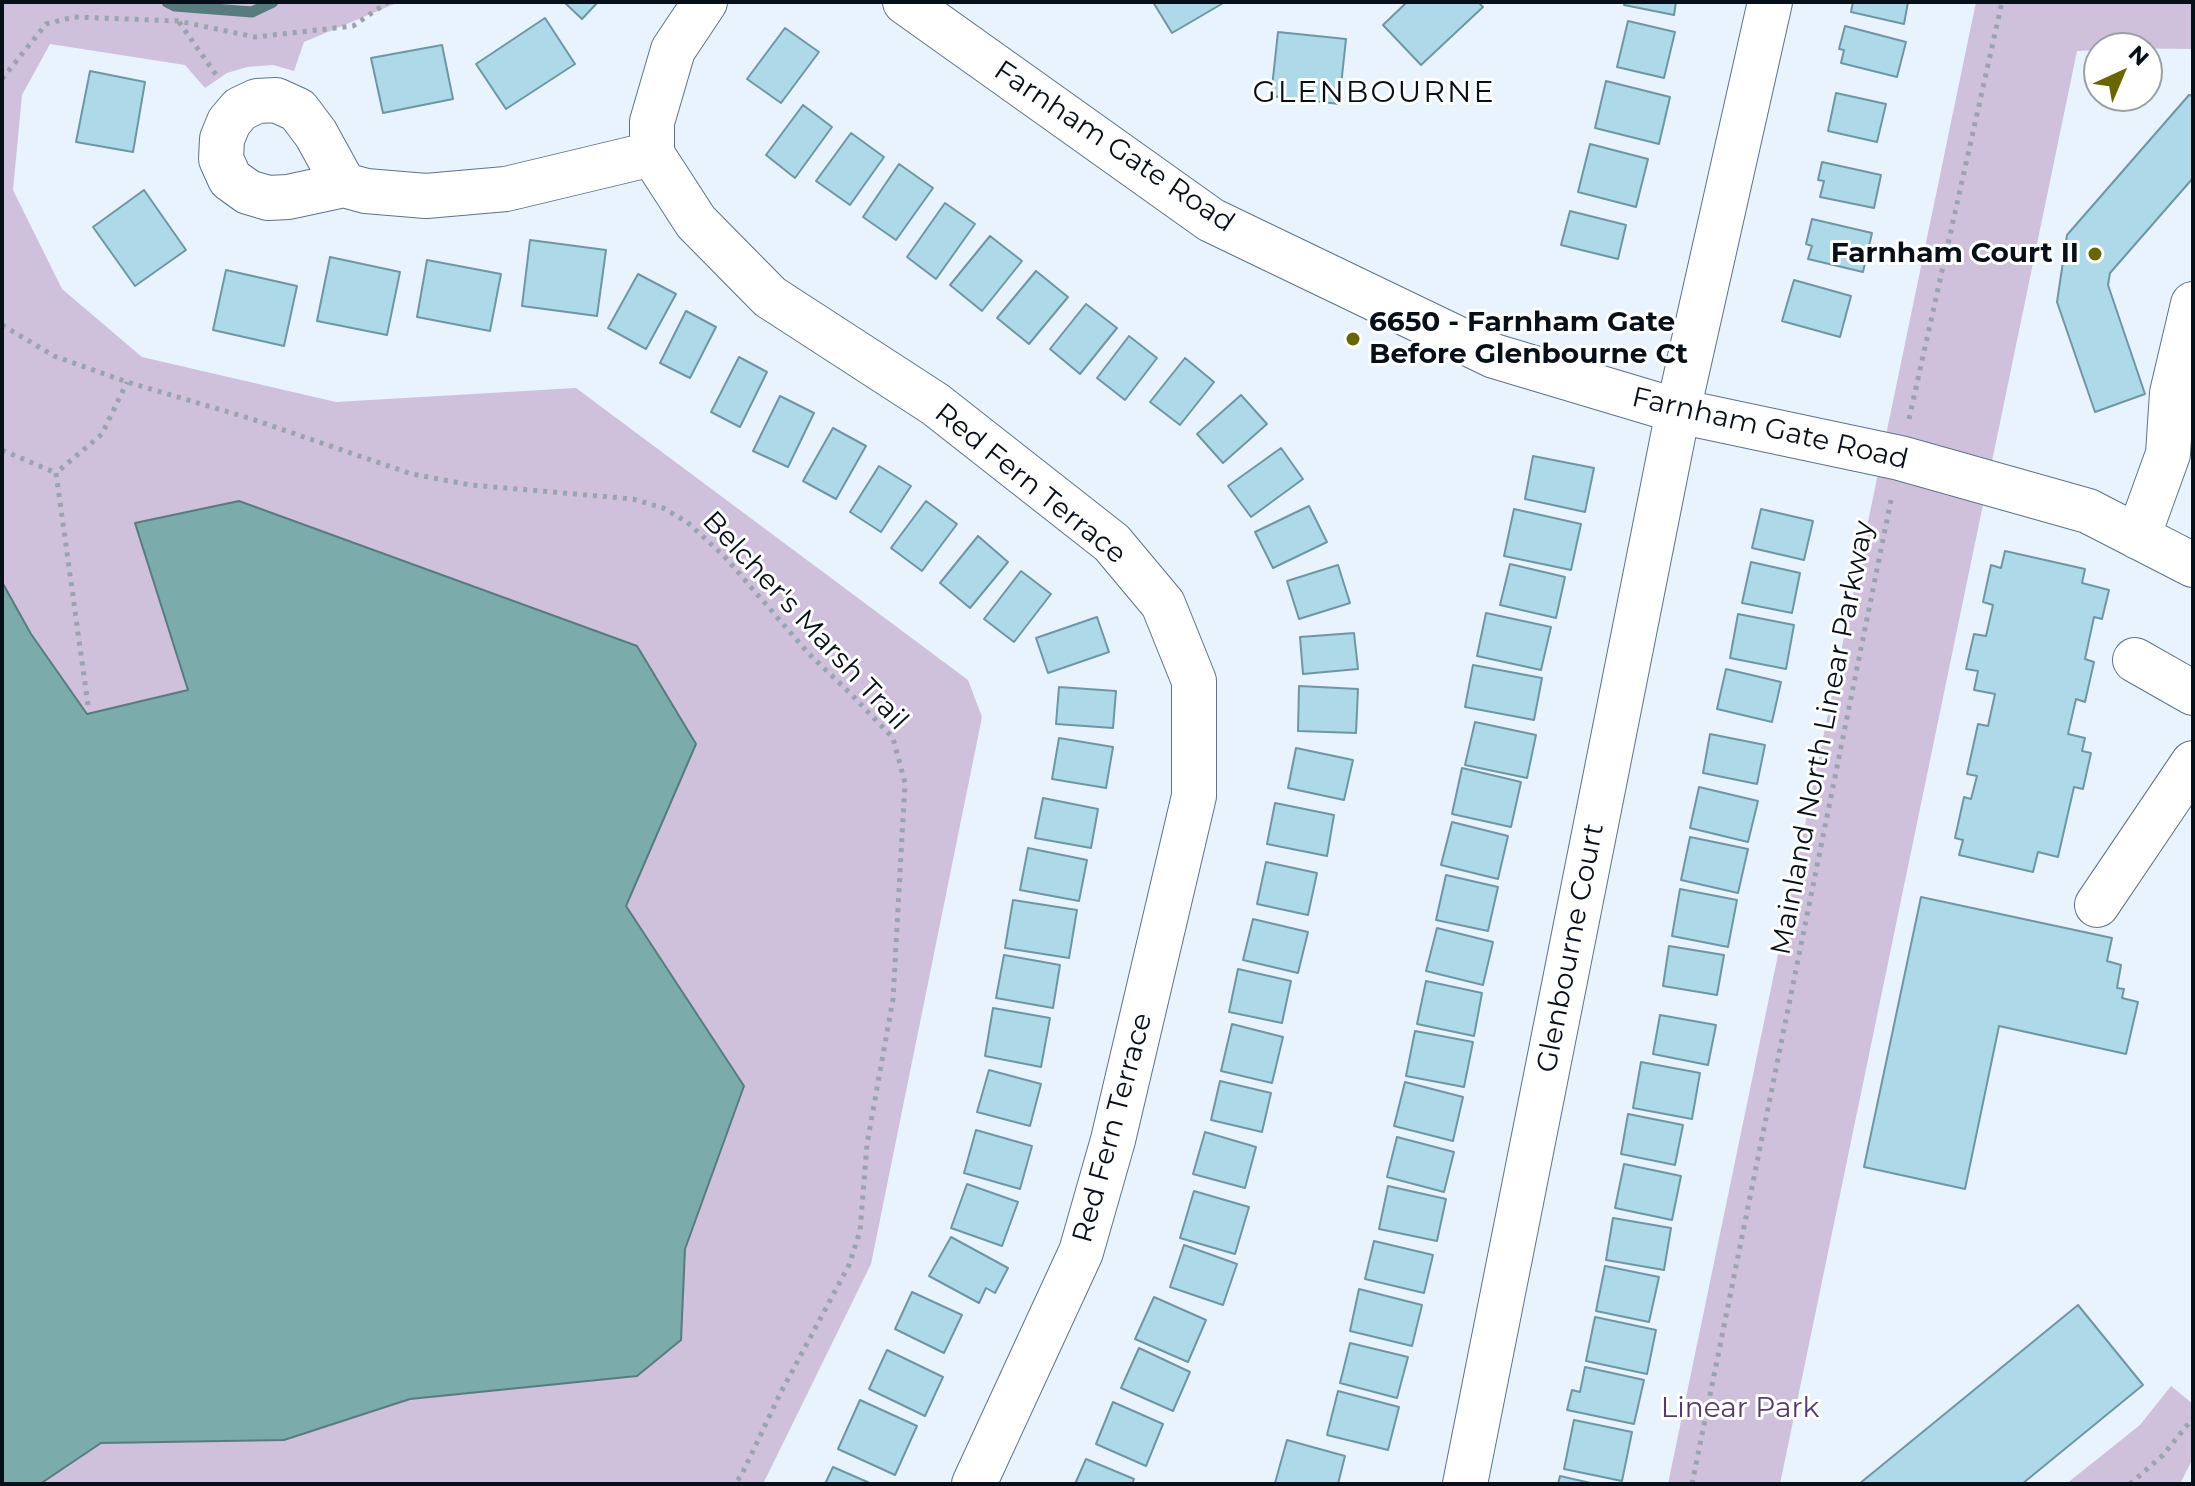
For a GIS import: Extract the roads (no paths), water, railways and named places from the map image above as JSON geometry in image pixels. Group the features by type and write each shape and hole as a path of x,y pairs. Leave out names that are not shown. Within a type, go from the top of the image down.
{"street":[{"path":"344,185 316,134 298,110 276,100 257,101 240,109 229,122 222,139 221,159 230,179 248,192 268,198 344,185 366,191 426,196 506,189 652,154 652,122 673,50 705,2"},
{"name":"Farnham Gate Road","path":"905,2 1211,220 1494,356 1678,411 1900,458 2088,511 2193,565"},
{"name":"Glenbourne Court","path":"1465,1484 1678,411 1770,2"},
{"name":"Red Fern Terrace","path":"652,154 696,222 770,297 935,404 1112,543 1163,604 1194,681 1194,796 1113,1140 1081,1252 974,1484"},
{"path":"2138,537 2168,454 2172,393 2193,304"},
{"path":"2135,660 2193,693"},
{"path":"2097,905 2193,763"}],"waterway":[{"path":"167,2 175,6 252,12 273,2"}],"place":[{"name":"Farnham Court II","path":"2095,254"},
{"name":"6650 - Farnham Gate Before Glenbourne Ct","path":"1353,339"}],"district":[{"name":"GLENBOURNE","path":"1374,93"}],"park label":[{"name":"Linear Park","path":"1740,1409"}]}
